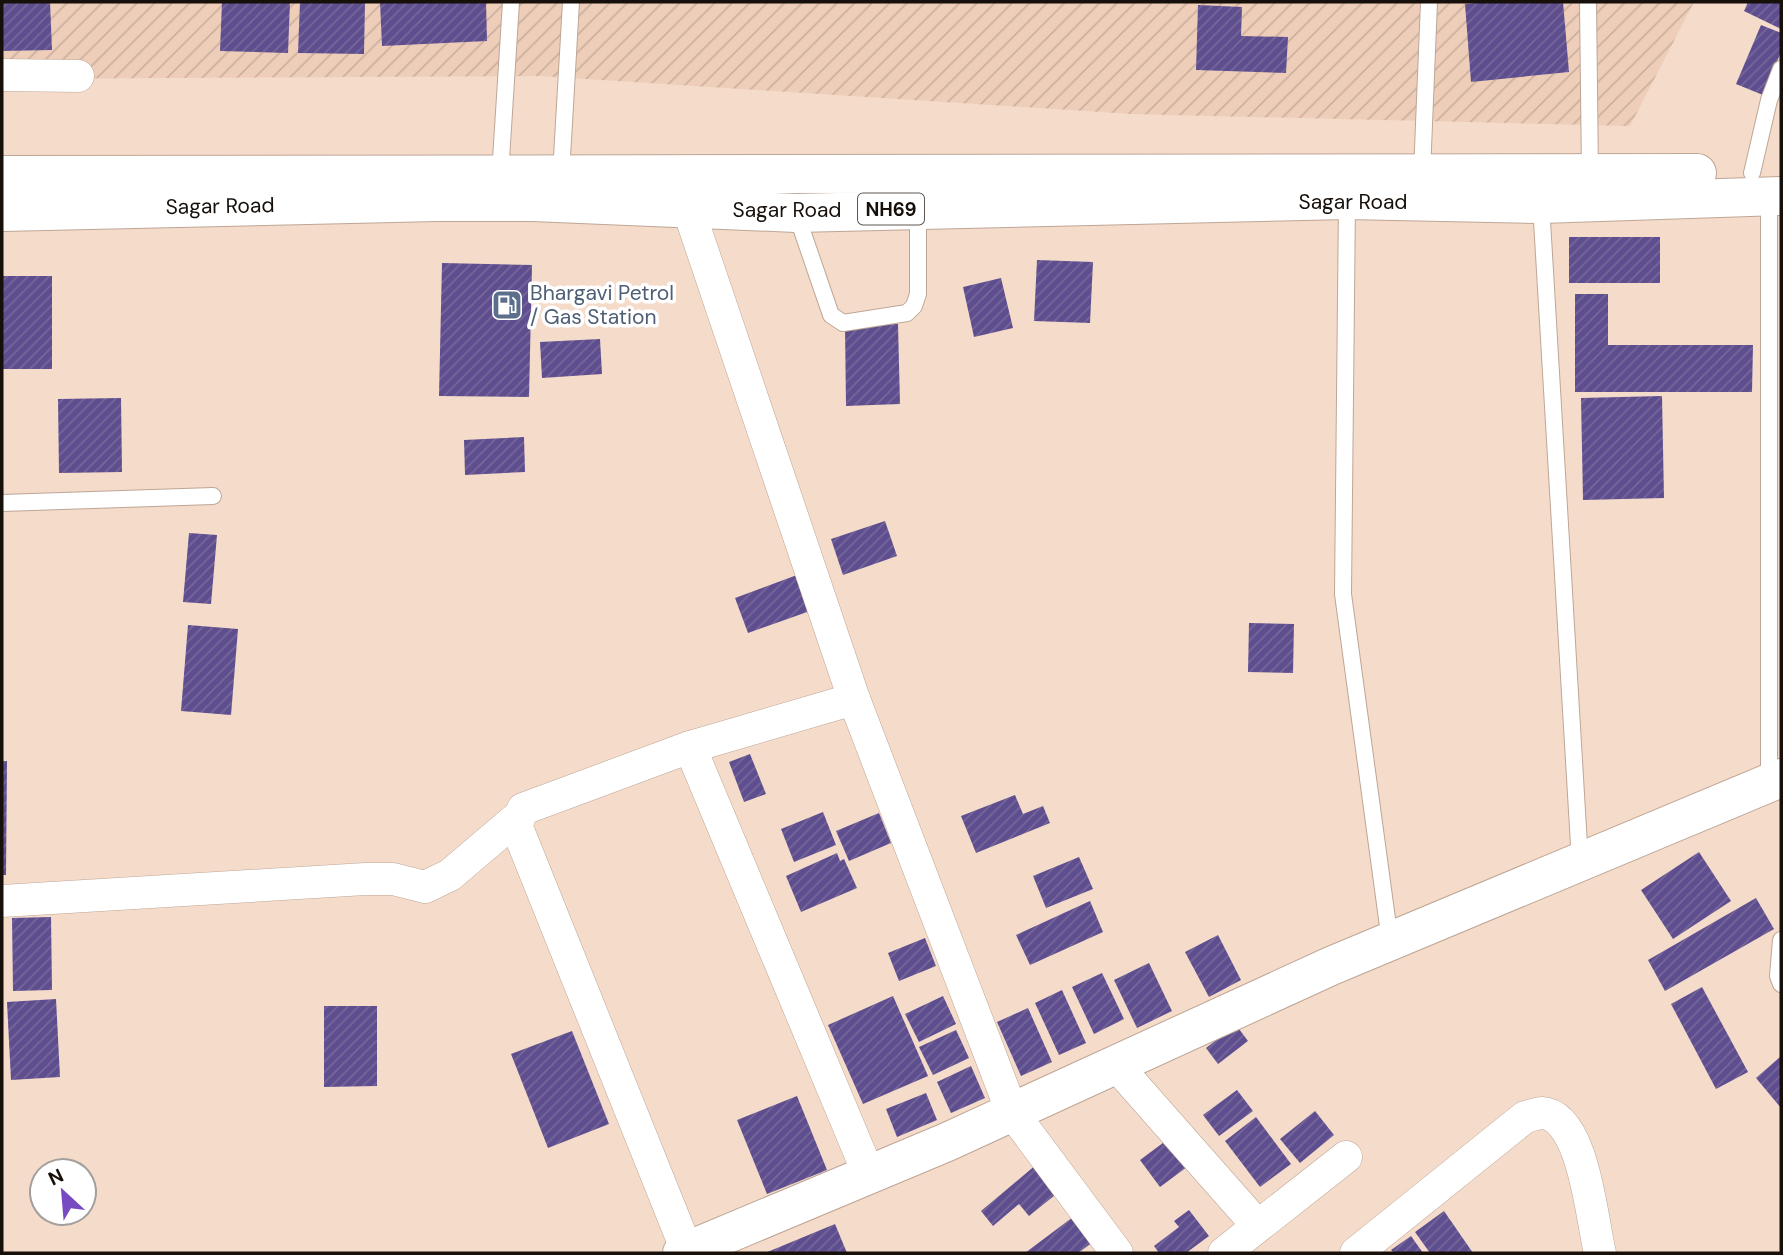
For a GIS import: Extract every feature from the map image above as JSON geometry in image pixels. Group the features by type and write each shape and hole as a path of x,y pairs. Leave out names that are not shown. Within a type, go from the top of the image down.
{"main road":[{"name":"Sagar Road","path":"2,175 532,183 1422,173 1590,174 1771,184"},
{"name":"Sagar Road","path":"2,212 532,183 688,208 796,213 918,208 1347,200 1541,204 1771,184"},
{"path":"685,1252 869,1175 1391,941 1775,780"}],"street":[{"path":"2,75 78,76"},
{"path":"688,208 854,699 1012,1112 1117,1253"},
{"path":"2,901 365,879 393,879 431,887 450,876 517,818 523,809 690,747 854,699"},
{"path":"690,747 869,1175"},
{"path":"517,818 516,825 685,1252"},
{"path":"1116,1065 1257,1225"},
{"path":"1356,1253 1525,1117 1543,1113 1556,1120 1573,1137 1588,1189 1593,1249"},
{"path":"1224,1253 1346,1157"}],"lane":[{"path":"511,2 532,183"},
{"path":"532,183 571,2"},
{"path":"1422,173 1429,2"},
{"path":"1588,2 1590,174"},
{"path":"1775,780 1766,208 1771,184 1769,100 1781,69"},
{"path":"1347,200 1343,594 1391,941"},
{"path":"1541,204 1580,862"},
{"path":"796,213 831,316 843,323 907,313 914,306 918,294 918,208"},
{"path":"2,503 213,496"},
{"path":"1781,940 1778,976 1781,984"}],"shaded area":[{"path":"2,2 1694,2 1630,126 1131,114 540,76 2,79"}],"building":[{"path":"2,2 50,2 52,50 2,51"},
{"path":"222,2 290,2 288,53 220,51"},
{"path":"300,2 365,2 364,54 298,53"},
{"path":"380,2 486,2 487,41 382,46"},
{"path":"1563,2 1569,72 1471,82 1465,4"},
{"path":"1748,2 1781,2 1781,29 1744,11"},
{"path":"1198,5 1242,7 1241,36 1288,37 1286,73 1196,70"},
{"path":"1761,25 1781,33 1781,52 1763,95 1736,84"},
{"path":"1569,237 1660,237 1660,283 1569,283"},
{"path":"1037,260 1093,262 1090,323 1034,321"},
{"path":"442,263 532,265 529,397 439,396"},
{"path":"2,276 52,276 52,369 2,369"},
{"path":"1001,278 1013,328 974,337 963,287"},
{"path":"1575,294 1608,294 1608,345 1753,345 1752,392 1575,392"},
{"path":"898,324 900,404 846,406 845,326"},
{"path":"600,339 602,374 542,378 540,342"},
{"path":"1662,396 1664,498 1583,500 1581,398"},
{"path":"121,398 122,472 59,473 58,399"},
{"path":"524,437 525,472 465,475 464,440"},
{"path":"885,521 897,556 843,575 831,539"},
{"path":"189,533 217,535 211,604 183,602"},
{"path":"797,575 810,611 748,633 735,598"},
{"path":"1249,623 1294,624 1293,673 1248,672"},
{"path":"188,625 238,629 231,715 181,711"},
{"path":"750,754 766,794 744,802 729,762"},
{"path":"2,761 7,761 6,875 2,875"},
{"path":"1015,795 1023,814 1043,806 1050,823 976,853 961,816"},
{"path":"823,812 836,845 794,862 781,829"},
{"path":"879,813 891,843 849,861 836,831"},
{"path":"1699,852 1731,901 1673,939 1641,890"},
{"path":"837,853 840,861 844,859 857,888 801,912 786,876"},
{"path":"1079,857 1093,889 1046,908 1033,876"},
{"path":"1756,898 1774,929 1665,991 1648,960"},
{"path":"1090,901 1103,932 1030,965 1016,935"},
{"path":"51,917 52,990 13,991 12,918"},
{"path":"1218,935 1241,980 1209,997 1185,952"},
{"path":"925,938 936,966 899,981 888,953"},
{"path":"1149,963 1172,1011 1137,1028 1114,980"},
{"path":"1102,973 1124,1019 1094,1034 1072,987"},
{"path":"1702,987 1748,1072 1716,1089 1671,1004"},
{"path":"1062,990 1086,1043 1059,1055 1035,1003"},
{"path":"893,996 928,1076 863,1104 828,1025"},
{"path":"943,996 956,1024 919,1042 905,1014"},
{"path":"56,999 60,1077 11,1080 7,1002"},
{"path":"324,1006 377,1006 377,1086 324,1087"},
{"path":"1028,1008 1052,1062 1021,1076 997,1022"},
{"path":"1236,1025 1248,1041 1218,1064 1206,1048"},
{"path":"956,1030 969,1058 933,1075 919,1047"},
{"path":"572,1031 609,1124 548,1148 511,1054"},
{"path":"1781,1056 1781,1108 1756,1078"},
{"path":"971,1066 985,1098 951,1113 937,1082"},
{"path":"1237,1090 1253,1111 1219,1136 1203,1115"},
{"path":"926,1093 937,1120 897,1137 886,1109"},
{"path":"797,1096 827,1170 767,1194 737,1120"},
{"path":"1315,1111 1334,1135 1300,1163 1280,1139"},
{"path":"1256,1117 1291,1164 1260,1187 1225,1141"},
{"path":"1175,1134 1195,1161 1160,1187 1140,1160"},
{"path":"1037,1164 1060,1191 1029,1216 1019,1204 993,1226 981,1211"},
{"path":"1189,1210 1209,1236 1186,1253 1159,1253 1154,1246 1179,1227 1174,1221"},
{"path":"1444,1211 1473,1253 1430,1253 1415,1232"},
{"path":"1073,1217 1093,1242 1078,1253 1025,1253"},
{"path":"835,1224 847,1253 765,1253"},
{"path":"1411,1236 1423,1253 1394,1253 1391,1250"}],"place":[{"name":"Bhargavi Petrol / Gas Station","path":"507,305"}]}
